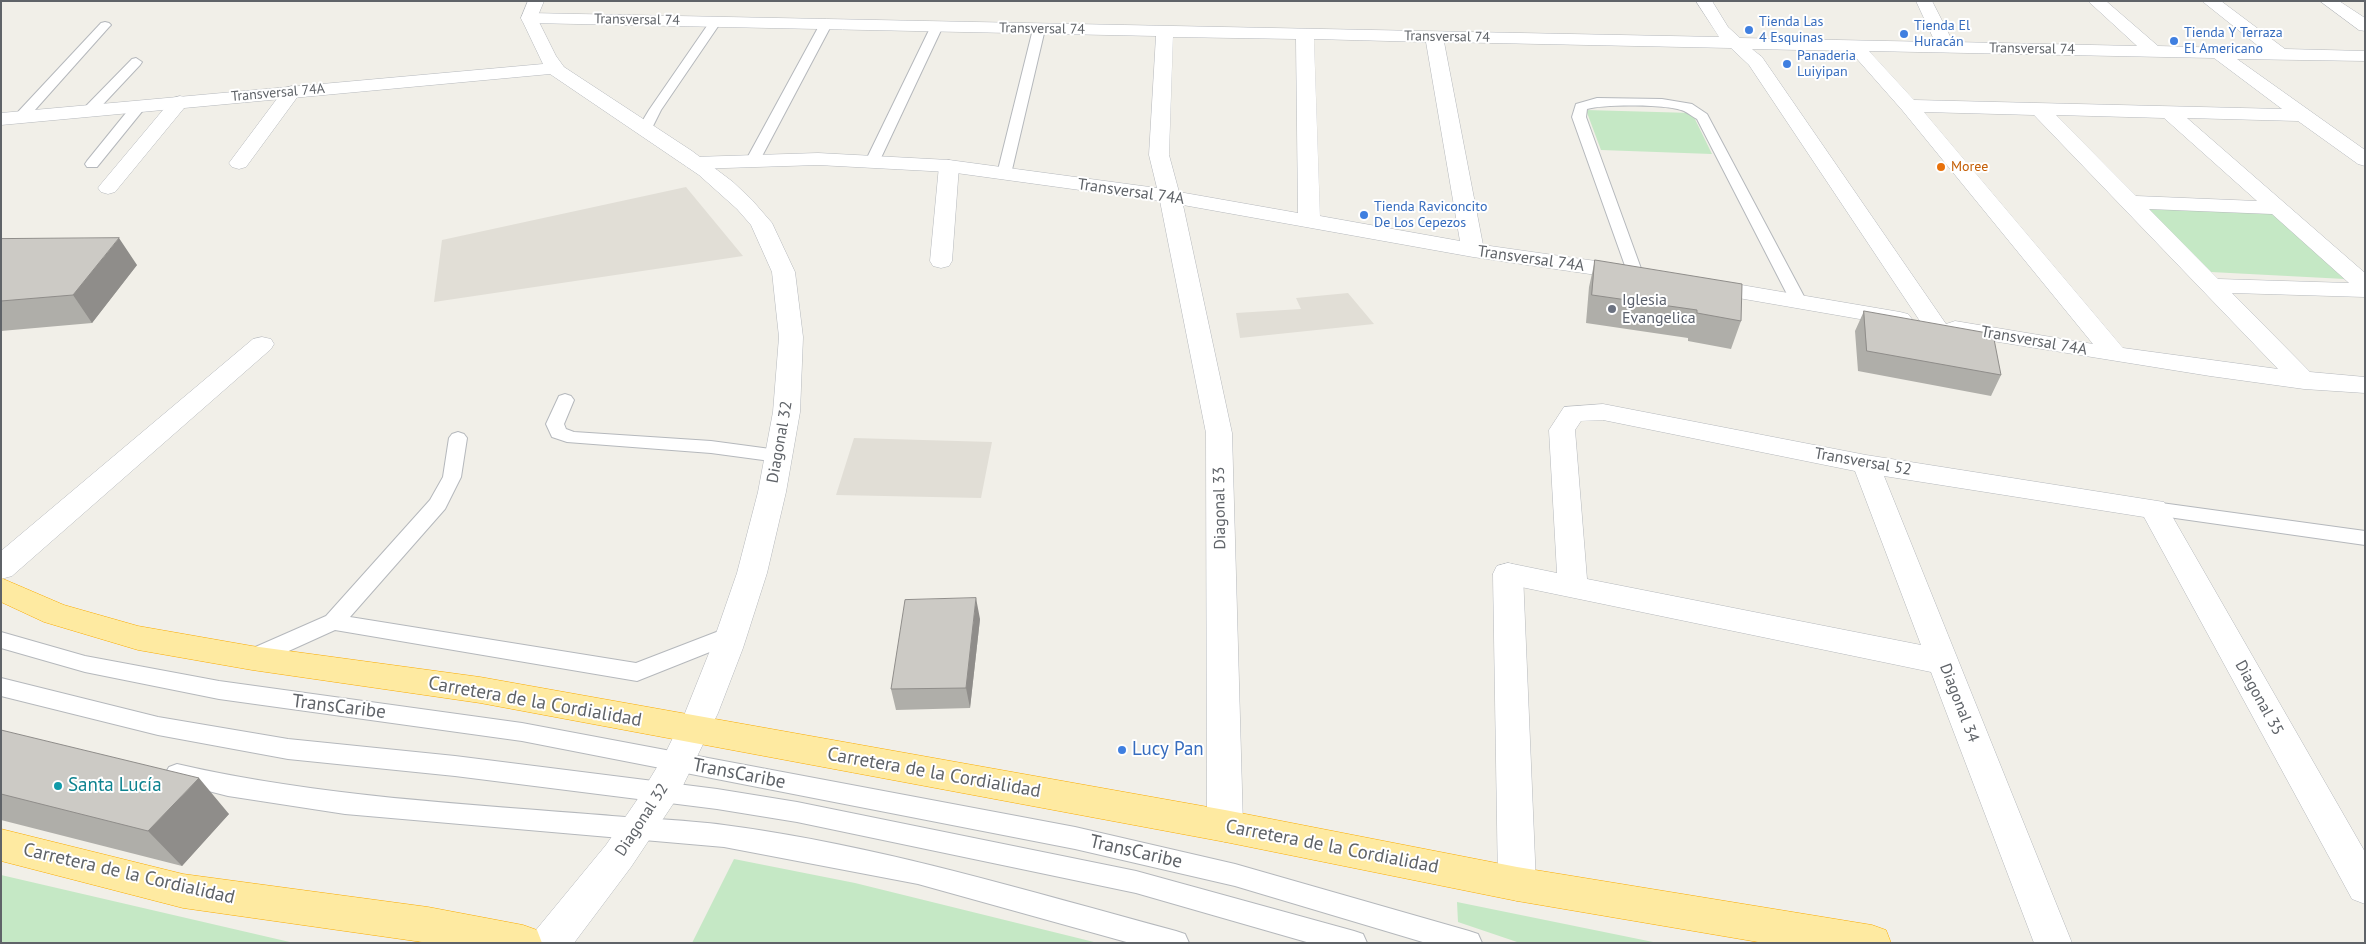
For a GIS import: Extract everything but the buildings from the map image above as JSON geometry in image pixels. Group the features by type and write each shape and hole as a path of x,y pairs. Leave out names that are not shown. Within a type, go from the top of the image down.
{"highway":[{"name":"Carretera de la Cordialidad","path":"1,589 55,614 138,638 252,658 480,690 1225,826 1517,884 1872,943"},
{"name":"Carretera de la Cordialidad","path":"1,845 183,891 428,925 523,943"}],"street":[{"path":"1704,1 1722,30 1756,61 1935,325"},
{"path":"1924,1 1947,48"},
{"path":"2096,1 2154,52"},
{"path":"2210,1 2282,55"},
{"path":"2328,1 2365,26"},
{"name":"Transversal 74","path":"532,10 715,22 2218,53 2361,59"},
{"name":"Diagonal 32","path":"532,10 555,68 694,163 743,202 764,226 780,261 788,299 792,344 789,393 765,526 714,686 695,730 661,792 599,884 550,943"},
{"name":"Diagonal 33","path":"1165,31 1159,155 1168,196 1178,228 1219,433 1225,826"},
{"path":"1305,34 1309,221"},
{"path":"1434,37 1473,250"},
{"path":"1854,46 1909,106 2115,355"},
{"path":"2218,53 2365,160"},
{"name":"Transversal 74A","path":"1,119 555,68"},
{"path":"239,163 292,92"},
{"path":"108,188 180,102"},
{"path":"1909,106 2305,115"},
{"path":"2039,109 2304,381"},
{"path":"2169,112 2365,285"},
{"name":"Transversal 74A","path":"694,163 753,160 873,160 950,166 1168,196 1473,250 1645,276"},
{"path":"941,261 950,166"},
{"path":"2130,202 2278,208"},
{"name":"Transversal 74A","path":"1683,282 2115,355 2304,381 2365,385"},
{"path":"2211,286 2365,290"},
{"path":"1,568 262,344"},
{"name":"Transversal 52","path":"1573,587 1562,430 1573,413 1603,412 1866,464 2154,509"},
{"name":"Diagonal 34","path":"1866,464 2053,943"},
{"name":"Diagonal 35","path":"2154,509 2365,887"},
{"path":"1517,884 1508,574 1943,662"}],"lane":[{"path":"644,130 655,110 715,22"},
{"path":"21,117 105,24"},
{"path":"753,160 826,24"},
{"path":"873,160 937,26"},
{"path":"1004,174 1039,29"},
{"path":"89,111 136,62"},
{"path":"1645,276 1579,116 1581,107 1597,102 1662,103 1687,107 1702,118 1799,302"},
{"path":"92,164 139,106"},
{"path":"565,400 555,424 558,434 573,438 711,447 778,456"},
{"path":"252,658 333,622 438,504 452,477 458,438"},
{"path":"2154,509 2365,538"},
{"path":"333,622 637,672 732,634"},
{"name":"TransCaribe","path":"1,640 85,664 219,690 512,731 1075,838 1235,875 1469,943"},
{"name":"TransCaribe","path":"1,687 158,726 288,749 455,766 661,792 797,812 1136,882 1354,943"},
{"path":"153,768 228,786 288,797 345,804 724,836 845,858 998,894 1176,943"}],"shaded area":[{"path":"686,187 743,256 434,302 442,240"},
{"path":"1348,293 1374,324 1240,338 1236,313 1301,309 1296,298"},
{"path":"854,438 992,442 981,498 836,495"}],"green space":[{"path":"1586,110 1692,113 1712,154 1601,150"},
{"path":"2146,208 2270,210 2345,279 2211,272"},
{"path":"734,859 855,883 1098,943 692,943"},
{"path":"1,875 294,943 1,943"},
{"path":"1457,902 1658,943 1520,943 1458,922"}],"place":[{"name":"Tienda Las 4 Esquinas","path":"1749,30"},
{"name":"Tienda El Huracán","path":"1904,34"},
{"name":"Tienda Y Terraza El Americano","path":"2174,41"},
{"name":"Panaderia Luiyipan","path":"1787,64"},
{"name":"Moree","path":"1941,167"},
{"name":"Tienda Raviconcito De Los Cepezos","path":"1364,215"},
{"name":"Iglesia Evangelica","path":"1612,309"},
{"name":"Lucy Pan","path":"1122,750"},
{"name":"Santa Lucía","path":"58,786"}]}
